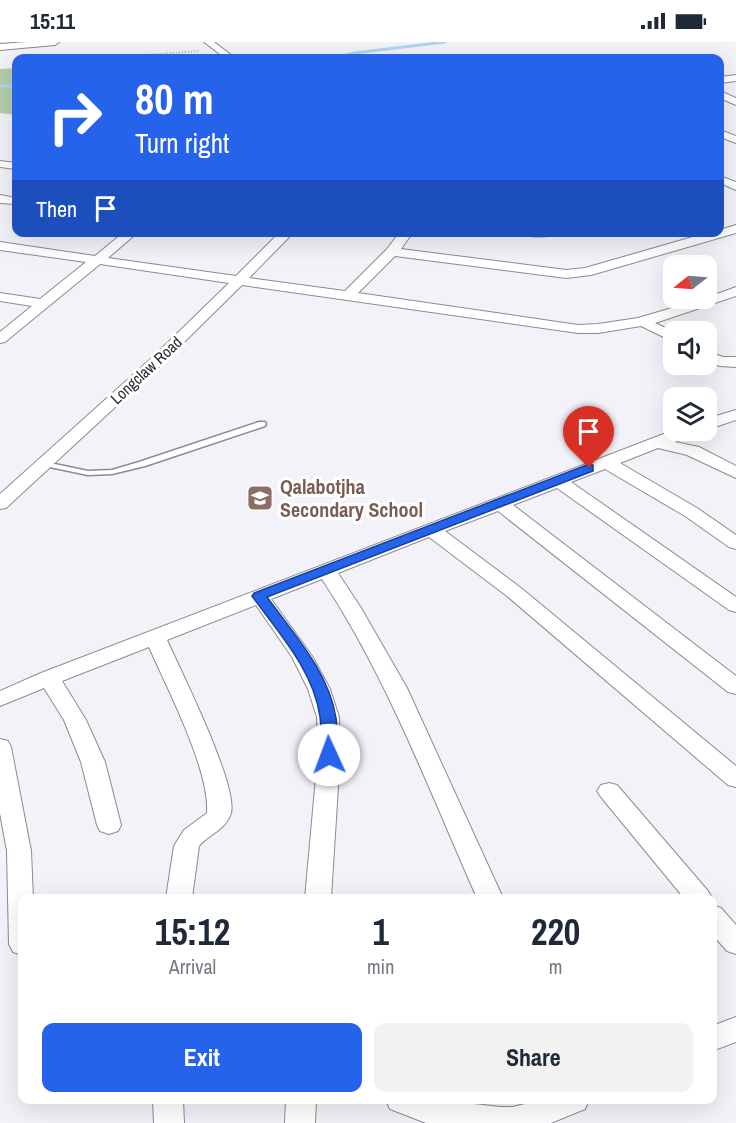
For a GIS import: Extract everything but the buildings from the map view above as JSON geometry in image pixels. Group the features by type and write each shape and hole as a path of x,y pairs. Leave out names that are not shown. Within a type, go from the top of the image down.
{"street":[{"path":"0,47 55,42"},
{"path":"208,42 225,54"},
{"path":"0,339 126,237"},
{"name":"Longclaw Road","path":"0,504 240,281 283,237"},
{"path":"350,294 392,252 403,237"},
{"path":"392,252 566,274 586,272 708,237"},
{"path":"0,246 240,281 350,294 578,329 613,328 643,322 736,291"},
{"path":"0,297 44,304"},
{"path":"643,322 663,332"},
{"path":"717,360 736,362"},
{"path":"717,421 736,415"},
{"path":"717,425 736,433"},
{"path":"0,699 154,636 663,440"},
{"path":"657,442 693,451 736,473"},
{"path":"605,462 691,512 736,543"},
{"path":"557,480 736,606"},
{"path":"500,504 736,687"},
{"path":"430,529 514,592 736,779"},
{"path":"326,570 352,606 379,657 423,748 488,894"},
{"path":"259,596 302,656 319,689 328,717 329,755 318,894"},
{"path":"154,636 206,756 220,799 219,812 214,820 197,833 186,847 180,894"},
{"path":"49,678 75,720 93,762 109,825"},
{"path":"0,747 19,851 20,894"},
{"path":"609,791 696,894"},
{"path":"717,921 736,943"},
{"path":"717,1037 736,1029"},
{"path":"168,1104 169,1123"},
{"path":"300,1123 301,1104"},
{"path":"410,1104 465,1120 511,1122 564,1104"}],"lane":[{"path":"45,464 88,473 112,472 262,424"}],"path":[{"path":"158,54 222,51"}],"green space":[{"path":"12,68 12,114 0,113 0,69"}],"waterway":[{"path":"350,54 445,42"},
{"path":"0,86 12,86"}],"place":[{"name":"Qalabotjha Secondary School","path":"260,498"}],"route":[{"path":"329,755 328,717 319,689 302,656 259,596 589,468"}]}
